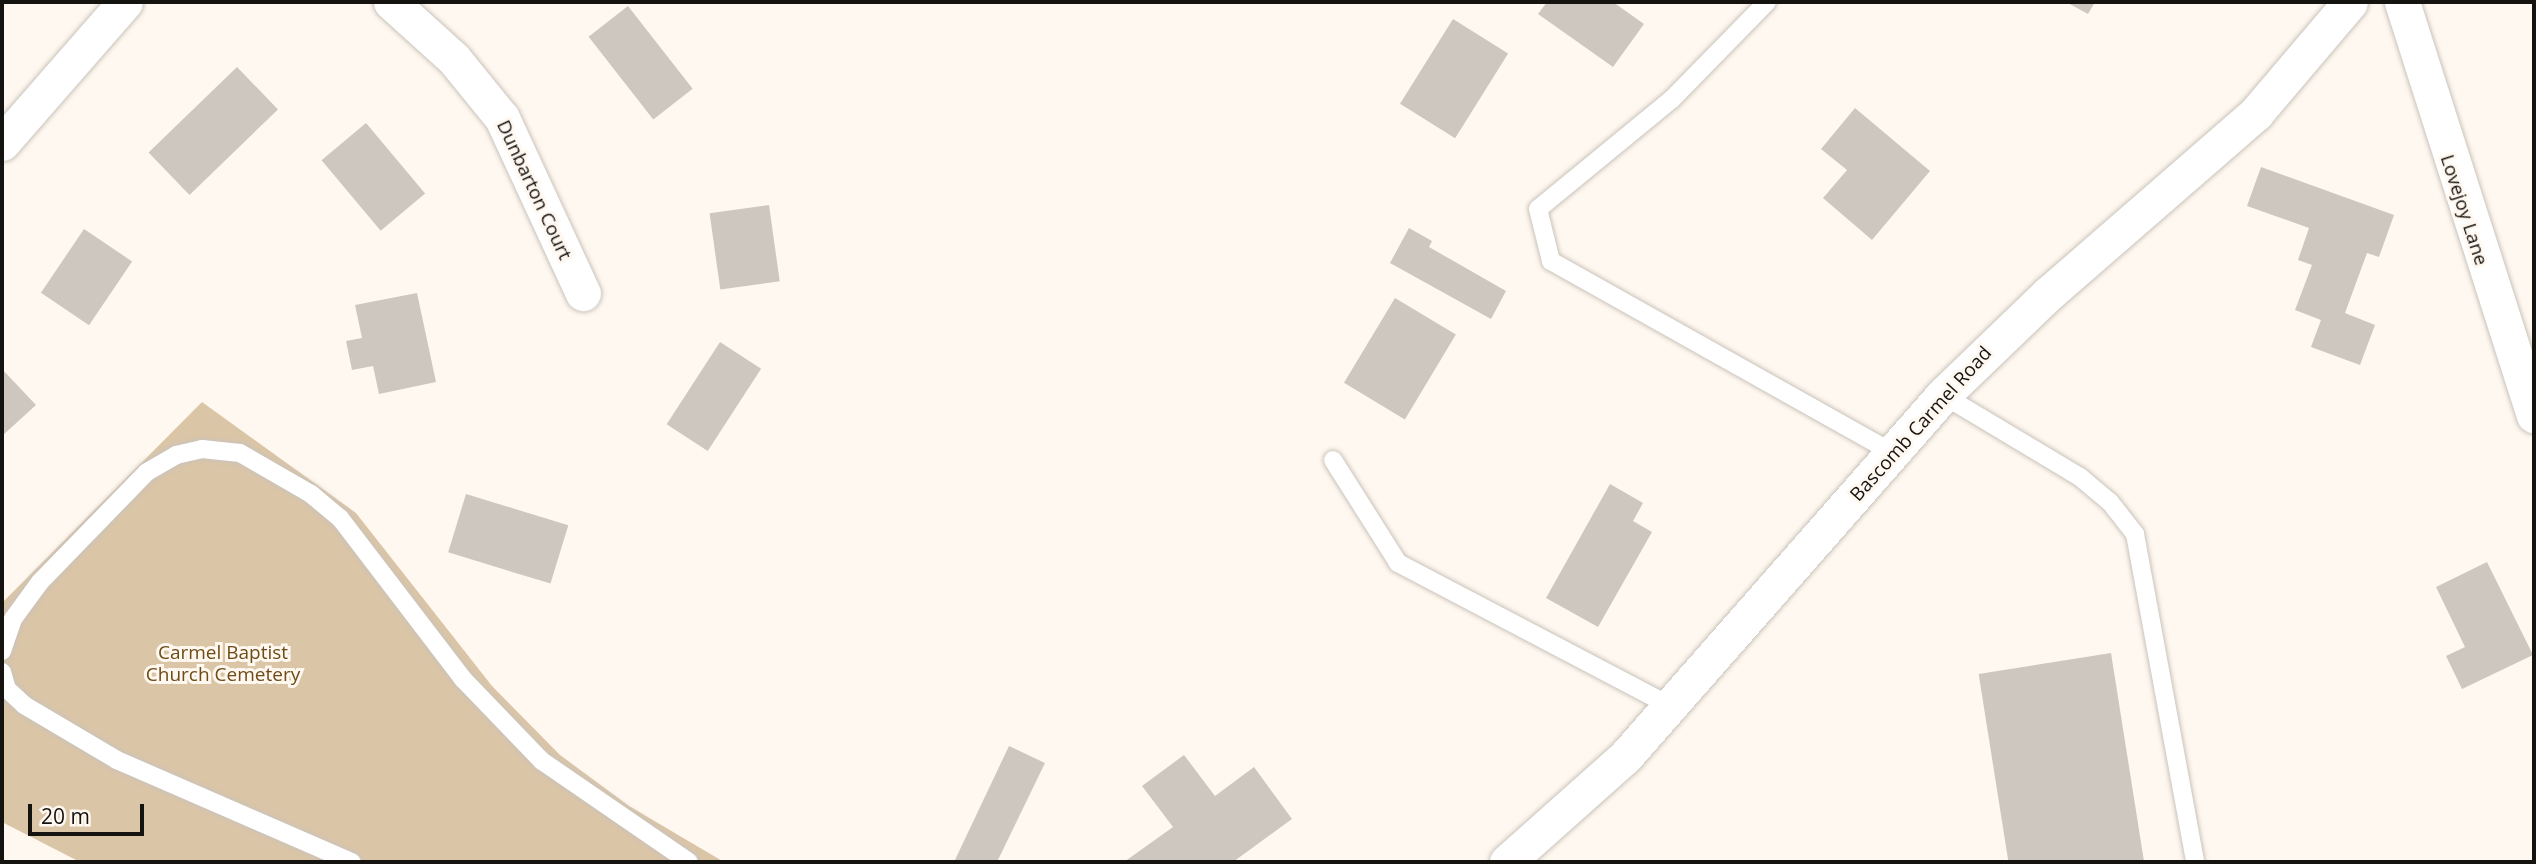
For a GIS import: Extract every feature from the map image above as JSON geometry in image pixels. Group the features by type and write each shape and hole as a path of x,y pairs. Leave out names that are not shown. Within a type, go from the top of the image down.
{"street":[{"path":"2,143 125,2"},
{"name":"Dunbarton Court","path":"391,2 454,59 502,118 583,293"},
{"name":"Bascomb Carmel Road","path":"1507,862 1625,757 1672,707 1943,395 2048,294 2256,113 2350,2"},
{"name":"Lovejoy Lane","path":"2402,2 2473,236 2534,415"}],"lane":[{"path":"1767,2 1672,99 1538,209 1551,261 1892,452"},
{"path":"1943,395 2080,477 2110,502 2135,534 2195,862"},
{"path":"2,650 13,619 40,582 147,472 176,455 202,449 240,453 311,494 340,519 463,679 542,761 689,862"},
{"path":"1333,460 1398,563 1672,707"},
{"path":"2,672 7,689 24,705 117,760 352,862"}],"green space":[{"name":"Carmel Baptist Church Cemetery","path":"202,402 356,513 492,686 560,755 629,806 724,862 80,862 2,822 2,603"}],"building":[{"path":"1547,2 1613,2 1644,24 1613,67 1538,14"},
{"path":"2066,2 2095,2 2088,14"},
{"path":"628,6 693,89 653,120 589,37"},
{"path":"1453,19 1508,53 1455,138 1400,104"},
{"path":"237,67 278,109 190,195 149,152"},
{"path":"1855,108 1930,171 1872,240 1823,198 1847,170 1821,149"},
{"path":"366,123 425,193 381,231 322,160"},
{"path":"2261,167 2394,215 2379,257 2367,253 2345,313 2375,325 2360,365 2311,347 2321,320 2295,310 2312,265 2298,260 2309,228 2247,206"},
{"path":"769,205 780,281 720,290 710,213"},
{"path":"1409,228 1432,241 1429,247 1506,291 1491,319 1390,263"},
{"path":"84,229 132,261 89,325 41,293"},
{"path":"417,293 436,382 379,394 373,366 352,370 346,341 362,338 355,305"},
{"path":"1395,298 1456,335 1405,419 1344,383"},
{"path":"720,342 761,369 708,451 667,424"},
{"path":"2,369 36,405 2,436"},
{"path":"1610,484 1643,503 1633,521 1652,532 1598,627 1546,598"},
{"path":"466,494 568,525 550,584 448,552"},
{"path":"2487,562 2533,655 2462,689 2446,656 2465,647 2436,587"},
{"path":"2111,653 2144,861 2008,862 1979,674"},
{"path":"1009,746 1045,763 997,862 954,862"},
{"path":"1184,755 1215,796 1254,767 1292,819 1233,862 1124,862 1173,827 1142,786"}]}
